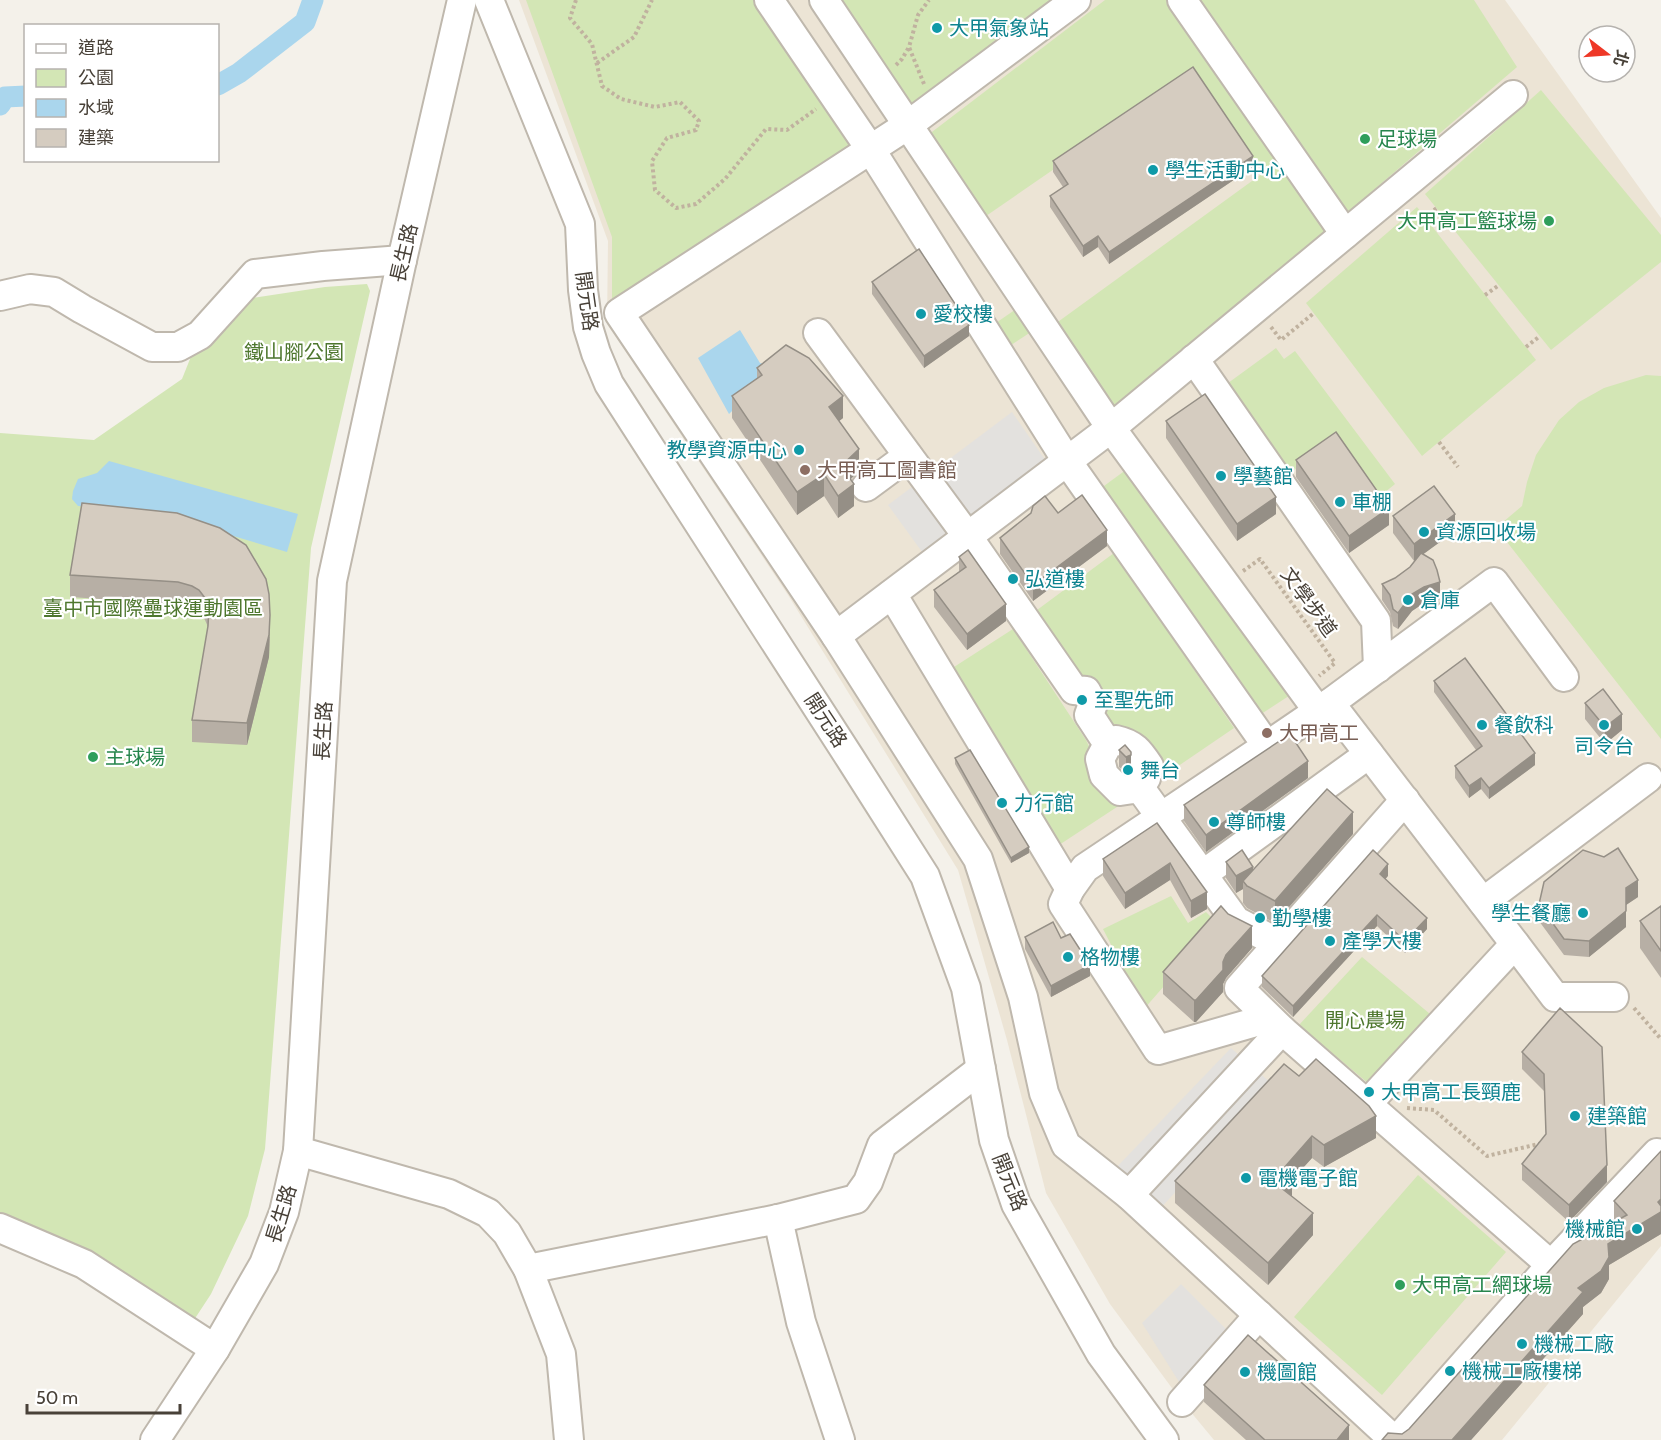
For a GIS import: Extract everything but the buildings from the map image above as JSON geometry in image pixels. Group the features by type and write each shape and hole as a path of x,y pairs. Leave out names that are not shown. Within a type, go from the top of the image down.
{"street":[{"name":"長生路","path":"155,1440 215,1349 264,1264 284,1212 298,1150 333,580 402,260 462,0"},
{"name":"開元路","path":"489,0 580,224 583,290 588,327 609,384 925,876 966,988 994,1140 1016,1204 1101,1354 1164,1440"},
{"path":"769,0 871,150 1067,461 1267,746"},
{"path":"824,0 1111,428 1225,584 1317,701 1369,754 1555,997 1614,997"},
{"path":"1076,0 908,125 619,313 836,636 978,859 1023,997 1044,1093 1066,1145 1129,1195 1395,1440 1551,1265 1657,1153"},
{"path":"1182,0 1345,234"},
{"path":"836,636 1111,428 1513,95"},
{"path":"0,296 30,289 54,292 152,347 178,347 200,335 255,274 402,260"},
{"path":"818,333 968,537 1074,690 1086,691 1093,704 1089,715 1108,744 1100,759 1104,775 1120,791 1140,788 1236,921 1278,943"},
{"path":"1194,359 1376,621 1378,668"},
{"path":"866,487 908,456"},
{"path":"1282,1030 1266,1019 1158,1050 1063,904 1070,888 1085,868 1267,746 1317,701 1378,668 1494,582 1564,677"},
{"path":"892,594 1070,888"},
{"path":"1202,875 1369,754"},
{"path":"1483,902 1648,778"},
{"path":"1405,800 1239,988 1282,1030 1551,1265"},
{"path":"1367,1104 1515,944"},
{"path":"1129,1195 1282,1030"},
{"path":"528,1269 778,1219 856,1199 868,1182 882,1145 981,1069"},
{"path":"298,1150 449,1194 488,1213 507,1233 528,1269 561,1354 569,1440"},
{"path":"778,1219 801,1322 840,1440"},
{"path":"0,1228 84,1264 215,1349"},
{"path":"1182,1402 1259,1315"}],"path":[{"path":"576,0 570,18 592,44 602,86 621,99 655,107 680,102 699,121 696,130 667,138 652,161 655,190 676,208 696,204 725,179 766,129 788,130 834,97"},
{"path":"597,63 634,37 652,0"},
{"path":"929,0 918,15 909,47 933,106"},
{"path":"1424,217 1437,208"},
{"path":"1485,295 1499,285"},
{"path":"1281,340 1314,313"},
{"path":"1526,347 1540,336"},
{"path":"1439,442 1458,466"},
{"name":"文學步道","path":"1225,584 1260,559 1335,663 1317,701"},
{"path":"1614,997 1625,997 1661,1039"},
{"path":"1367,1104 1434,1110 1487,1156 1546,1142"}],"shaded area":[{"name":"大甲高工","path":"519,0 1505,0 1661,218 1661,1246 1502,1440 1214,1440 1180,1399 1110,1304 1046,1193 1007,1040 958,870 788,595 607,324 608,241"},
{"path":"1012,412 1048,464 925,556 888,505"},
{"path":"1231,1048 1273,1085 1159,1210 1113,1171"},
{"path":"1181,1284 1231,1334 1181,1385 1142,1323"}],"green space":[{"path":"526,0 764,0 862,148 612,301 612,237"},
{"path":"835,0 1067,0 912,116"},
{"path":"1105,0 1169,0 1333,235 1118,412 1055,324 1263,173 1195,72 986,216 928,135"},
{"name":"足球場","path":"1200,0 1474,0 1517,67 1348,212"},
{"name":"大甲高工籃球場","path":"1541,90 1661,235 1661,262 1551,350 1425,194"},
{"name":"大甲高工籃球場","path":"1417,207 1536,360 1422,456 1306,303"},
{"name":"臺中市國際壘球運動園區","path":"367,284 370,291 311,548 265,1149 248,1216 211,1294 192,1323 0,1225 0,433 94,440 182,379 196,344 245,299 325,287"},
{"path":"1022,305 1037,328 1005,349 990,327"},
{"path":"1276,348 1284,359 1295,351 1395,484 1378,498 1336,440 1287,475 1224,386"},
{"path":"1646,375 1661,376 1661,739 1496,528 1522,506 1536,455 1559,420 1579,402 1604,388"},
{"path":"1134,464 1298,690 1255,718 1093,494"},
{"path":"1114,553 1234,728 1168,773 1115,728 1033,613"},
{"path":"1013,629 1086,740 1111,792 1120,805 1059,845 954,667"},
{"path":"1171,896 1188,923 1206,912 1218,924 1144,1009 1103,929"},
{"name":"開心農場","path":"1362,957 1430,1014 1369,1084 1299,1025"},
{"name":"大甲高工網球場","path":"1418,1175 1506,1252 1382,1395 1294,1317"}],"water":[{"path":"740,330 760,363 776,368 729,414 698,358"},
{"path":"109,461 298,514 287,552 146,510 78,506 72,499 78,479 97,473"}],"waterway":[{"path":"219,84 239,73 305,22 313,0"},
{"path":"0,105 5,97 24,96"}],"place":[{"name":"大甲氣象站","path":"937,28"},
{"name":"足球場","path":"1365,139"},
{"name":"學生活動中心","path":"1153,170"},
{"name":"大甲高工籃球場","path":"1549,221"},
{"name":"愛校樓","path":"921,314"},
{"name":"教學資源中心","path":"799,450"},
{"name":"大甲高工圖書館","path":"805,470"},
{"name":"學藝館","path":"1221,476"},
{"name":"車棚","path":"1340,502"},
{"name":"資源回收場","path":"1424,532"},
{"name":"弘道樓","path":"1013,579"},
{"name":"倉庫","path":"1408,600"},
{"name":"至聖先師","path":"1082,700"},
{"name":"餐飲科","path":"1482,725"},
{"name":"司令台","path":"1604,725"},
{"name":"大甲高工","path":"1267,733"},
{"name":"主球場","path":"93,757"},
{"name":"舞台","path":"1128,770"},
{"name":"力行館","path":"1002,803"},
{"name":"尊師樓","path":"1214,822"},
{"name":"學生餐廳","path":"1583,913"},
{"name":"勤學樓","path":"1260,918"},
{"name":"產學大樓","path":"1330,941"},
{"name":"格物樓","path":"1068,957"},
{"name":"大甲高工長頸鹿","path":"1369,1092"},
{"name":"建築館","path":"1575,1116"},
{"name":"電機電子館","path":"1246,1178"},
{"name":"機械館","path":"1637,1229"},
{"name":"大甲高工網球場","path":"1400,1285"},
{"name":"機械工廠","path":"1522,1344"},
{"name":"機械工廠樓梯","path":"1450,1371"},
{"name":"機圖館","path":"1245,1372"}],"park label":[{"name":"鐵山腳公園","path":"294,352"}]}
